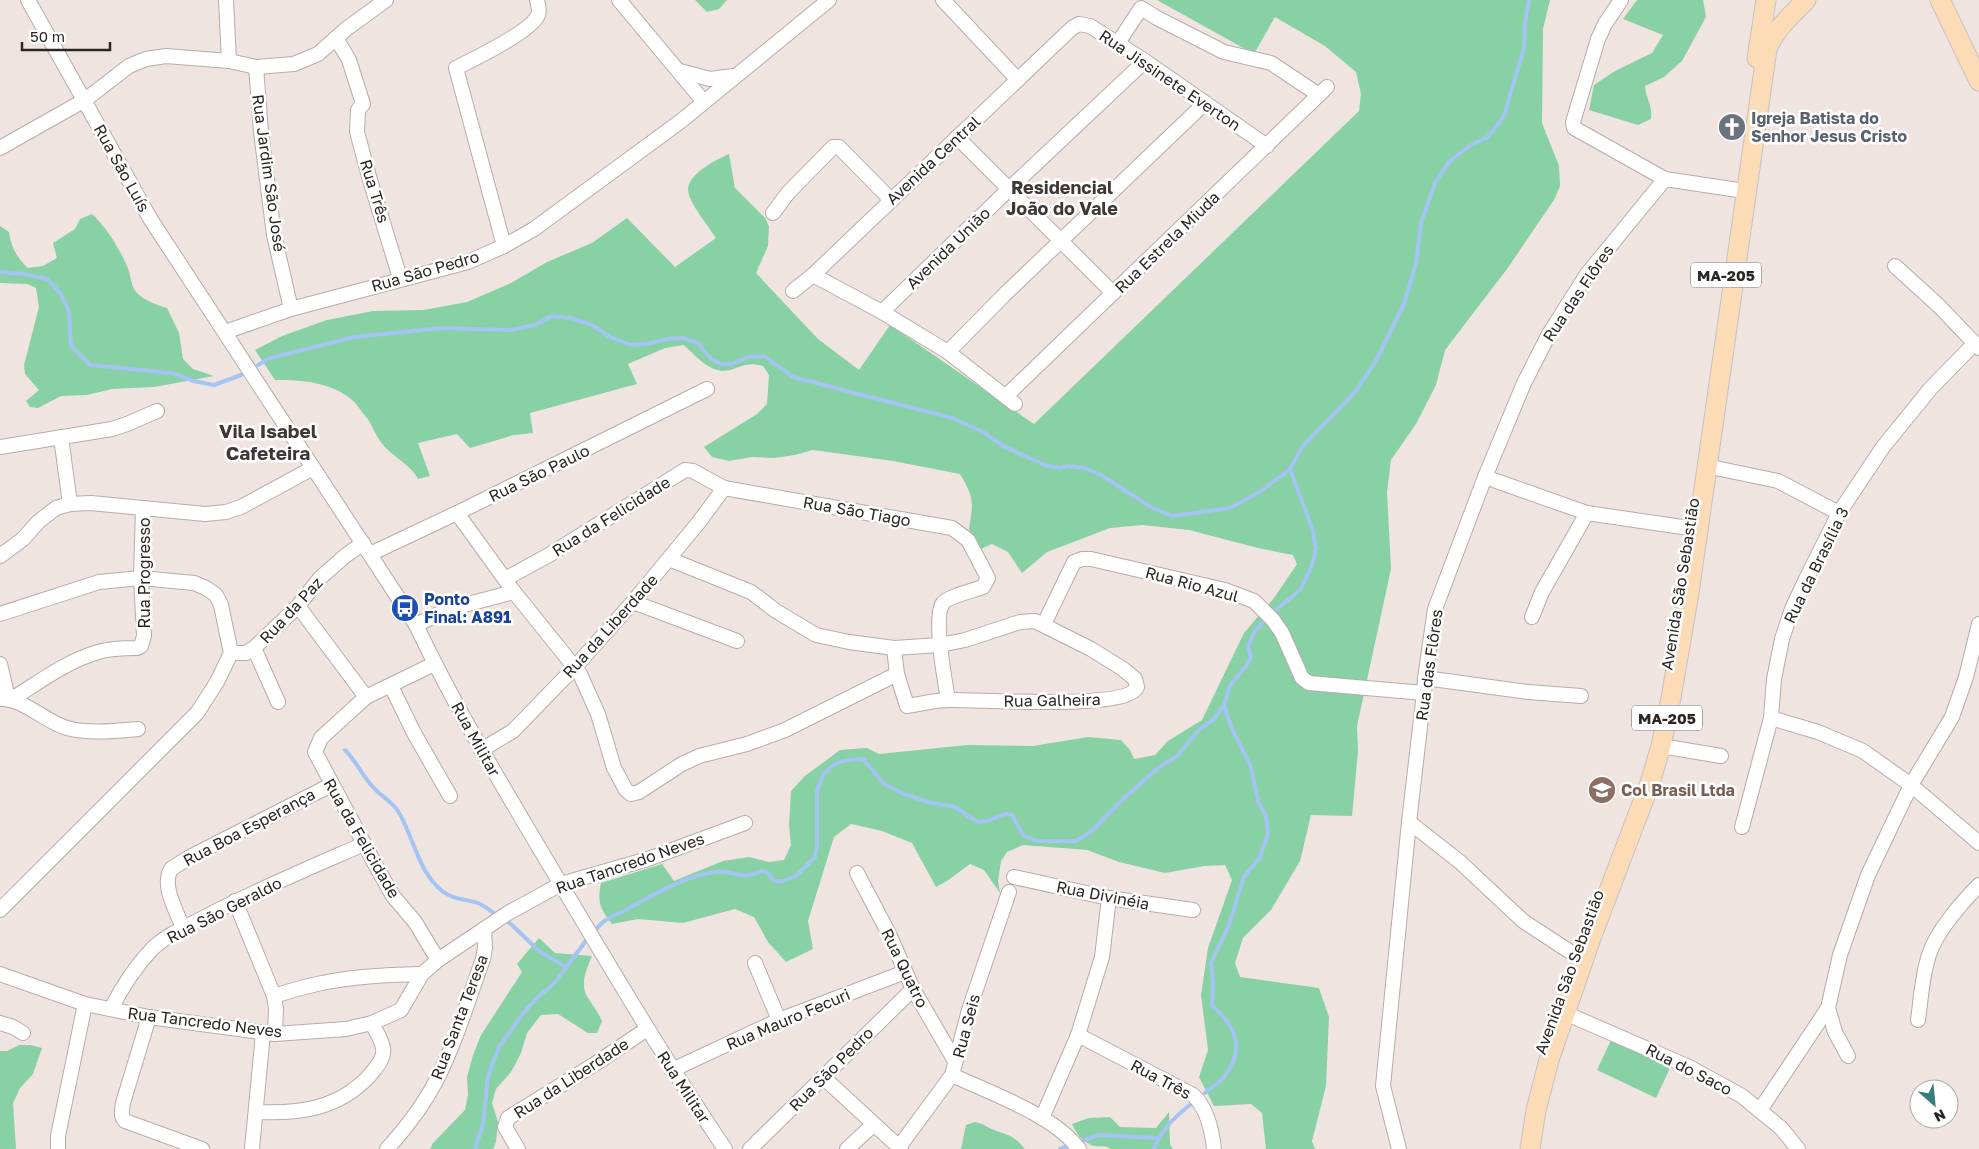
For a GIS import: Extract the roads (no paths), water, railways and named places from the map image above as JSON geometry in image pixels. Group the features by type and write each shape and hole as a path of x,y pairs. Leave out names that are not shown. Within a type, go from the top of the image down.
{"main road":[{"name":"Avenida São Sebastião","path":"1519,1149 1526,1103 1538,1056 1652,740 1665,679 1689,528 1766,0"},
{"path":"1777,0 1782,5 1789,7 1804,2"},
{"path":"1940,0 1979,81"},
{"name":"Avenida São Sebastião","path":"1530,1149 1536,1110 1549,1060 1591,938 1650,783 1661,746 1689,593 1768,49 1770,41 1780,27 1804,2"}],"street":[{"name":"Rua São Luís","path":"28,0 151,220 225,332"},
{"path":"226,0 229,60"},
{"path":"1,145 85,100 129,66 146,59 166,56 229,60 256,67 294,64 318,54 386,0"},
{"path":"504,246 456,68 513,37 536,20 539,14 537,0"},
{"path":"619,0 704,102"},
{"name":"Rua São Pedro","path":"225,332 291,309 400,278 426,274 468,262 504,246 534,229 704,102 714,85 734,76 829,0"},
{"path":"943,0 1018,80"},
{"path":"1622,0 1605,24 1598,39 1573,126 1665,179 1738,190"},
{"name":"Rua Estrela Miuda","path":"948,352 1010,400 1113,293 1323,91 1271,63 1224,52 1141,8 1118,43"},
{"name":"Rua Jissinete Everton","path":"1072,28 1084,23 1118,43 1267,146"},
{"name":"Avenida Central","path":"793,291 1072,28"},
{"name":"Rua Três","path":"336,38 349,60 363,104 358,110 357,132 400,278"},
{"name":"Avenida União","path":"882,312 1145,61"},
{"name":"Rua Jardim São José","path":"256,67 261,132 274,234 291,309"},
{"path":"680,71 714,85"},
{"path":"813,274 882,312 948,352 1205,103"},
{"path":"957,137 1113,293"},
{"path":"773,213 788,193 833,147 839,147 891,200"},
{"name":"Rua das Flôres","path":"1399,1149 1383,1086 1409,822 1425,678 1435,609 1485,477 1524,383 1549,334 1602,255 1665,179"},
{"path":"1895,266 1939,306 1977,346"},
{"name":"Rua Militar","path":"225,332 416,625 434,664 481,750 672,1070 725,1149"},
{"name":"Rua da Brasília 3","path":"1742,827 1771,718 1774,679 1782,639 1792,609 1839,513 1883,447 1906,416 1931,388 1977,346"},
{"name":"Rua São Paulo","path":"367,549 457,513 707,389"},
{"path":"0,448 112,429 157,411"},
{"path":"61,437 70,504"},
{"path":"1706,466 1778,481 1839,513"},
{"path":"0,556 23,539 38,522 56,508 70,504 91,502 205,514 226,512 241,507 313,468"},
{"name":"Rua da Felicidade","path":"505,579 550,555 635,503 678,473 685,470 693,471"},
{"name":"Rua São Tiago","path":"693,471 724,488 952,528 968,540 988,578 983,588 943,602 940,619 940,645"},
{"path":"1485,477 1587,513 1689,528"},
{"name":"Rua da Liberdade","path":"481,750 513,732 575,667 670,559 724,488"},
{"name":"Rua Progresso","path":"7,699 77,660 99,652 141,646 144,636 141,578 143,508"},
{"path":"457,513 514,592 580,674 598,714 614,768 626,790 631,794 640,792 682,764 700,756 747,744 785,730 897,674"},
{"path":"1532,617 1542,592 1587,513"},
{"name":"Rua da Paz","path":"230,653 246,653 254,648 298,606 320,578 345,556 367,549"},
{"path":"670,559 751,592 776,611 816,634 849,642 894,648 940,645 965,640 1028,620 1044,624"},
{"name":"Rua Rio Azul","path":"1044,624 1071,567 1074,562 1082,559 1226,590 1254,601 1282,633 1302,678 1309,683 1424,693"},
{"path":"0,614 99,582 141,578 194,583 216,595 221,605 230,653 217,682 197,713 0,910"},
{"path":"416,625 449,609 514,592"},
{"path":"633,602 737,641"},
{"path":"298,606 366,697 434,664"},
{"name":"Rua Galheira","path":"894,648 897,674 908,706 948,700 1031,702 1112,700 1132,694 1137,684 1135,679 1123,669 1091,649 1044,624"},
{"path":"1760,1110 1828,1008 1840,955 1868,876 1911,785 1952,717 1966,677 1979,624"},
{"path":"940,645 948,700"},
{"path":"254,648 278,702"},
{"path":"0,664 7,699 55,723 68,728 86,730 138,729"},
{"path":"1425,678 1528,692 1581,696"},
{"path":"391,686 450,796"},
{"name":"Rua da Felicidade","path":"366,697 321,738 315,752 331,785 393,896 414,922 438,960"},
{"path":"1771,718 1818,732 1863,751 1911,785 1979,843"},
{"path":"1661,746 1721,756"},
{"name":"Rua Boa Esperança","path":"184,928 169,892 168,881 171,869 188,858 331,785"},
{"path":"1409,822 1460,862 1523,921 1575,955"},
{"name":"Rua Tancredo Neves","path":"0,974 85,1004 149,1017 269,1033 346,1029 372,1023 401,1010 422,974 438,960 508,913 561,884 648,859 745,823"},
{"name":"Rua São Geraldo","path":"111,1009 125,983 153,948 184,928 235,901 364,844"},
{"name":"Rua Quatro","path":"857,873 889,934 913,988 956,1061"},
{"name":"Rua Divinéia","path":"1014,877 1109,898 1192,910"},
{"path":"1918,1020 1925,968 1929,953 1939,935 1967,897 1979,885"},
{"name":"Rua Seis","path":"900,1148 952,1075 974,993 1009,892"},
{"path":"1042,1118 1078,1035 1102,957 1109,898"},
{"path":"235,901 274,996 276,1009 269,1033 252,1149"},
{"name":"Rua Santa Teresa","path":"387,1149 407,1126 424,1102 436,1080 483,959 489,926"},
{"path":"755,963 779,1020"},
{"name":"Rua Mauro Fecuri","path":"672,1070 779,1020 905,972"},
{"path":"274,996 322,983 351,978 422,974"},
{"name":"Rua São Pedro","path":"750,1149 913,988"},
{"path":"58,1149 58,1136 85,1004"},
{"path":"1828,1008 1835,1032 1848,1056"},
{"name":"Rua do Saco","path":"1565,1013 1689,1067 1742,1096 1781,1128 1798,1149"},
{"path":"149,1017 121,1114 125,1121 202,1149"},
{"path":"0,1023 13,1027 23,1033"},
{"path":"256,1112 306,1111 345,1096 363,1082 378,1065 382,1057 383,1047 372,1023"},
{"name":"Rua da Liberdade","path":"518,1149 507,1132 505,1123 508,1118 647,1029"},
{"name":"Rua Três","path":"1078,1035 1193,1095 1201,1103 1214,1149"},
{"path":"952,1075 1042,1118 1079,1148"},
{"path":"822,1077 900,1148"},
{"path":"847,1149 873,1125"}],"waterway":[{"path":"1272,613 1300,590 1311,568 1316,549 1312,528 1290,469 1303,446 1356,391 1378,357 1404,304 1416,263 1421,223 1435,183 1449,162 1469,146 1488,137 1504,116 1524,48 1525,23 1529,0"},
{"path":"0,272 24,274 47,279 61,294 69,312 71,346 90,365 172,373 194,381 214,385 241,375"},
{"path":"258,365 270,358 354,337 441,328 511,330 535,325 552,316 571,318 592,325 610,337 631,345 683,338 698,343 710,358 721,364 732,364 748,357 764,356 793,377 952,418 983,432 1003,446 1047,466 1085,468 1101,475 1151,507 1172,516 1230,508 1261,491 1290,469"},
{"path":"593,933 603,922 610,918 668,887 692,877 715,872 747,875 762,871 768,873 774,881 783,881 796,876 815,857 817,845 817,791 823,775 832,766 842,761 864,760 884,784 904,794 931,803 953,806 978,822 987,821 1005,814 1012,815 1023,835 1036,841 1076,841 1092,831 1123,799 1158,768 1177,756 1200,729 1213,720 1224,705 1230,686 1251,657 1248,646 1255,631 1267,618"},
{"path":"1205,1093 1217,1084 1230,1068 1236,1048 1236,1039 1228,1022 1212,1006 1213,982 1211,963 1229,925 1244,877 1260,857 1268,833 1266,816 1258,801 1251,767 1232,729 1224,705"},
{"path":"345,750 373,787 398,811 421,863 434,883 446,894 478,903 498,916"},
{"path":"504,919 539,951 566,967"},
{"path":"475,1149 483,1124 488,1076 499,1047 525,1011 540,995 553,985 588,938"},
{"path":"1154,1149 1160,1136 1179,1114 1190,1105"},
{"path":"1060,1149 1099,1135 1158,1138"}],"place":[{"name":"Igreja Batista do Senhor Jesus Cristo","path":"1732,127"},
{"name":"Ponto Final: A891","path":"405,608"},
{"name":"Col Brasil Ltda","path":"1602,790"}],"district":[{"name":"Residencial João do Vale","path":"1062,197"},
{"name":"Vila Isabel Cafeteira","path":"268,441"}]}
